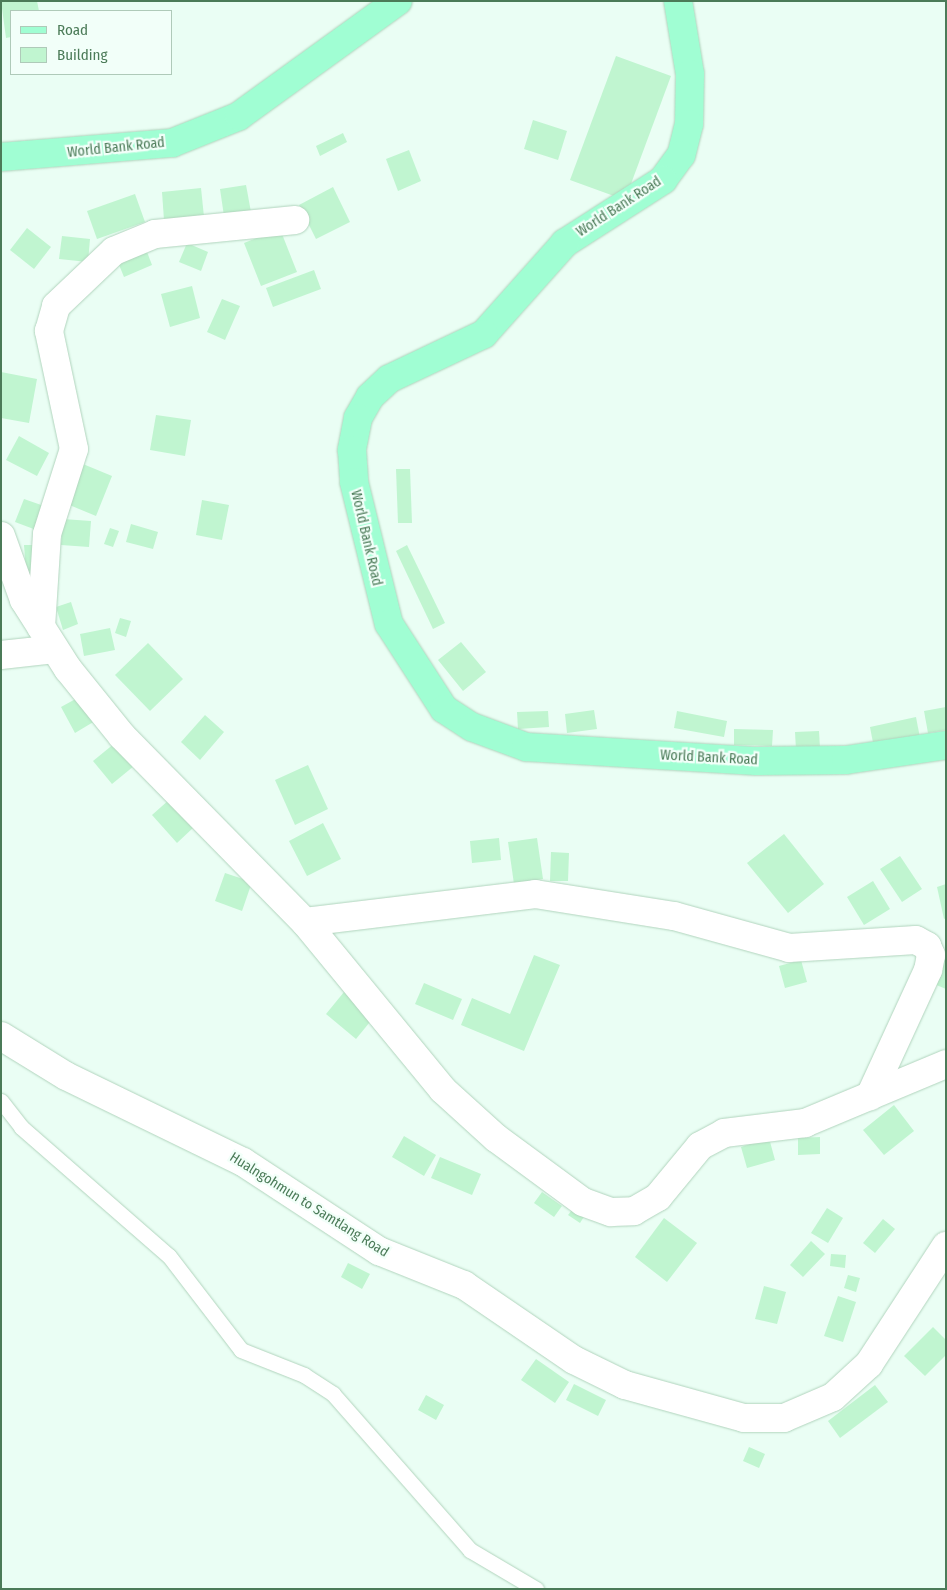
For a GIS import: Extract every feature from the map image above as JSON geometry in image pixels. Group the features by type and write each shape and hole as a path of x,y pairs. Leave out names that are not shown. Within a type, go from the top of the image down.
{"main road":[{"name":"World Bank Road","path":"1,157 181,139 239,116 398,1"},
{"name":"World Bank Road","path":"678,1 690,74 690,124 681,155 663,180 565,243 484,334 389,379 370,397 358,418 352,450 354,482 389,624 444,709 472,727 526,747 758,761 846,760 946,745"}],"street":[{"path":"48,638 47,534 74,449 49,332 56,306 114,251 155,234 295,220"},
{"path":"1,536 24,600 48,638 122,736 305,922 443,1090 496,1138 583,1202 612,1212 634,1211 658,1197 700,1146 724,1133 805,1123 946,1064"},
{"path":"1,655 48,638"},
{"path":"305,922 535,894 674,916 790,948 916,940 927,946 931,955 928,970 870,1096"},
{"name":"Hualngohmun to Samtlang Road","path":"1,1036 66,1076 243,1162 379,1251 464,1285 574,1360 624,1385 744,1418 784,1418 833,1397 869,1364 946,1246"}],"lane":[{"path":"1,1100 21,1127 169,1256 241,1350 304,1375 333,1394 470,1550 536,1589"}],"building":[{"path":"1,1 37,1 39,10 10,10 10,37 6,38"},
{"path":"616,56 671,76 625,200 570,180"},
{"path":"533,120 567,131 558,160 524,149"},
{"path":"343,133 347,142 320,156 316,146"},
{"path":"409,150 421,181 398,191 386,159"},
{"path":"246,185 251,212 224,216 220,189"},
{"path":"333,187 350,222 316,239 299,205"},
{"path":"201,188 204,217 164,220 162,192"},
{"path":"135,194 145,222 97,239 87,211"},
{"path":"27,228 51,247 34,269 10,250"},
{"path":"280,229 297,272 261,286 244,243"},
{"path":"62,236 90,239 88,262 59,259"},
{"path":"187,243 208,252 201,271 179,262"},
{"path":"144,244 152,265 124,277 115,255"},
{"path":"314,270 321,289 273,307 266,288"},
{"path":"192,286 200,318 170,327 161,294"},
{"path":"222,299 240,306 225,340 207,332"},
{"path":"1,372 37,379 29,423 1,418"},
{"path":"156,415 191,420 185,456 150,450"},
{"path":"19,436 49,453 37,476 6,460"},
{"path":"83,464 112,476 96,516 67,504"},
{"path":"396,469 410,469 412,523 398,523"},
{"path":"24,499 47,507 39,531 15,522"},
{"path":"202,500 229,505 222,540 196,535"},
{"path":"63,519 91,521 89,547 61,545"},
{"path":"131,524 158,532 153,549 126,542"},
{"path":"110,528 119,531 113,547 104,544"},
{"path":"24,545 39,545 41,570 26,571"},
{"path":"407,545 445,623 433,629 396,551"},
{"path":"71,602 78,624 63,630 56,607"},
{"path":"120,618 131,621 126,637 115,633"},
{"path":"110,628 115,650 84,656 80,634"},
{"path":"461,642 486,672 463,691 438,660"},
{"path":"148,643 183,679 150,711 115,675"},
{"path":"81,696 95,721 75,733 61,707"},
{"path":"946,707 946,730 928,733 924,711"},
{"path":"594,710 597,729 567,733 565,714"},
{"path":"548,711 549,727 518,729 517,712"},
{"path":"677,711 727,721 724,737 674,728"},
{"path":"205,715 224,732 200,760 181,742"},
{"path":"916,717 920,738 874,748 870,727"},
{"path":"734,729 773,730 772,746 734,745"},
{"path":"819,731 820,748 796,750 795,732"},
{"path":"115,743 134,766 112,784 93,761"},
{"path":"308,765 328,809 295,825 275,780"},
{"path":"170,799 194,827 177,843 152,815"},
{"path":"323,823 341,859 307,876 289,841"},
{"path":"784,834 824,884 788,913 747,863"},
{"path":"499,838 501,860 472,863 470,841"},
{"path":"537,838 543,879 514,884 508,842"},
{"path":"551,852 569,853 568,881 550,881"},
{"path":"900,856 922,889 902,902 880,869"},
{"path":"225,873 252,882 242,911 215,901"},
{"path":"873,881 890,909 864,925 847,897"},
{"path":"946,884 946,918 944,919 937,887"},
{"path":"534,955 560,965 524,1051 461,1025 472,998 510,1014"},
{"path":"946,955 946,989 934,984"},
{"path":"801,960 807,982 785,988 779,966"},
{"path":"424,983 462,999 453,1020 415,1004"},
{"path":"344,992 374,1017 356,1039 326,1014"},
{"path":"894,1105 914,1131 884,1155 863,1130"},
{"path":"404,1136 436,1155 424,1176 392,1157"},
{"path":"820,1137 820,1154 798,1155 798,1138"},
{"path":"769,1138 775,1160 747,1168 741,1147"},
{"path":"440,1157 481,1174 472,1195 431,1178"},
{"path":"542,1192 562,1206 554,1217 534,1203"},
{"path":"576,1205 587,1212 580,1223 568,1215"},
{"path":"827,1208 843,1218 828,1243 811,1233"},
{"path":"664,1218 697,1243 667,1282 635,1257"},
{"path":"883,1219 895,1229 875,1253 863,1243"},
{"path":"811,1241 825,1254 803,1277 790,1265"},
{"path":"831,1254 846,1255 845,1268 830,1266"},
{"path":"348,1263 370,1274 362,1289 341,1277"},
{"path":"848,1275 860,1278 856,1292 844,1288"},
{"path":"764,1286 786,1292 777,1324 755,1319"},
{"path":"838,1296 856,1302 843,1342 824,1336"},
{"path":"933,1327 946,1340 946,1355 925,1376 904,1356"},
{"path":"536,1359 569,1382 555,1403 521,1380"},
{"path":"574,1384 606,1400 598,1416 566,1400"},
{"path":"875,1385 888,1402 840,1438 828,1421"},
{"path":"426,1395 444,1405 436,1420 418,1410"},
{"path":"749,1447 765,1454 759,1468 743,1461"}]}
